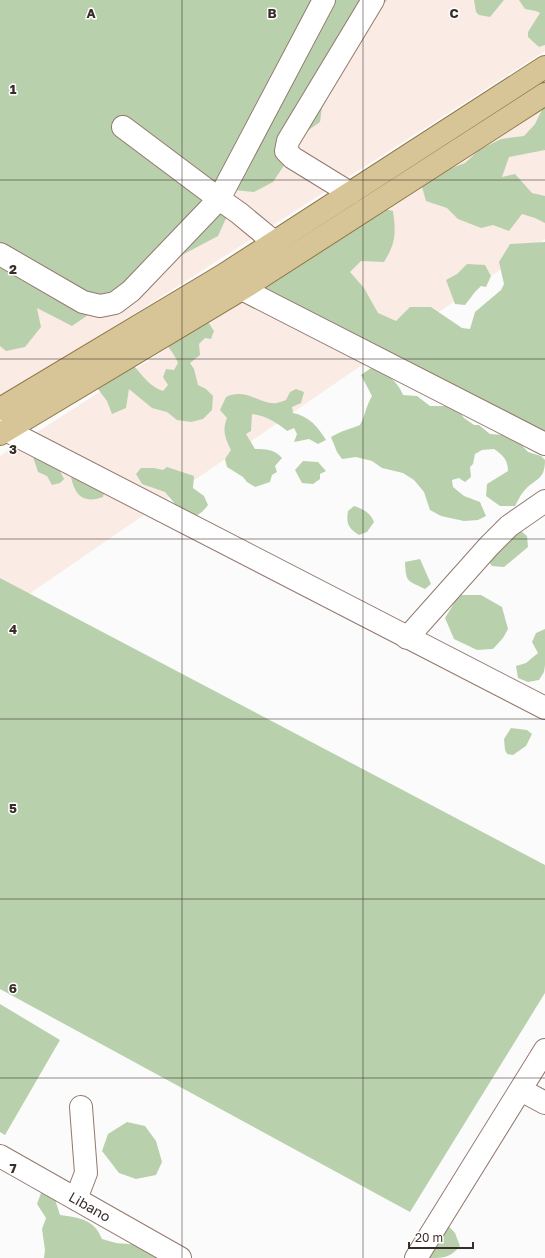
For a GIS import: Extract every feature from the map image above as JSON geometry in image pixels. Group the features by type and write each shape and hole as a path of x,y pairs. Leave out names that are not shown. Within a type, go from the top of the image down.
{"main road":[{"path":"0,409 222,276 545,67"},
{"path":"2,430 242,289 545,94"}],"street":[{"path":"0,254 83,302 100,306 115,303 131,291 218,199 324,0"},
{"path":"350,193 293,158 286,151 288,141 373,0"},
{"path":"123,127 274,242"},
{"path":"222,276 242,289 545,444"},
{"path":"2,430 545,708"},
{"path":"407,638 494,541 509,526 545,500"},
{"path":"416,1258 545,1050"},
{"path":"521,1090 545,1103"},
{"path":"76,1199 86,1173 81,1107"},
{"name":"Libano","path":"0,1156 180,1258"}],"shaded area":[{"path":"348,0 545,0 545,51 0,400 0,231"},
{"path":"545,105 545,239 0,614 0,456"}],"green space":[{"path":"0,0 387,0 370,22 323,98 320,122 293,141 285,164 273,182 254,192 234,190 232,205 218,236 182,255 174,256 72,326 37,308 41,327 25,347 6,351 0,346"},
{"path":"474,0 504,0 490,17 479,15 476,12"},
{"path":"519,0 545,0 545,45 539,47 528,37 528,32 540,13 525,9"},
{"path":"545,107 545,150 509,157 502,177 515,174 532,193 545,196 545,223 522,214 509,231 493,225 481,228 458,219 447,208 426,201 422,187 444,171 465,163 479,150 501,139 524,136 535,124 543,108"},
{"path":"376,207 393,211 395,232 391,249 384,262 361,261 350,272 364,288 378,313 396,321 410,307 431,307 462,328 470,329 475,312 501,290 504,284 499,262 510,244 545,242 545,432 258,295 265,275"},
{"path":"467,264 485,265 491,276 486,287 481,286 465,305 455,304 446,280 457,274"},
{"path":"208,322 214,331 211,339 205,338 199,344 200,355 190,363 194,369 198,385 206,389 213,396 212,410 203,419 191,422 177,420 167,412 152,408 129,389 126,408 112,414 107,401 98,389 102,379 134,366 150,384 163,391 168,385 163,377 166,369 174,370 178,363 174,354 164,341"},
{"path":"371,368 381,372 394,381 398,385 403,395 417,396 430,406 445,406 455,410 474,425 479,425 490,434 505,435 516,439 528,452 541,456 545,460 545,467 541,476 520,496 515,506 500,506 486,496 487,484 508,471 506,461 494,449 482,450 475,454 473,464 470,467 471,477 465,482 459,478 452,480 453,487 464,496 480,502 486,516 478,520 464,521 441,516 430,510 424,492 414,480 403,473 382,468 372,461 356,457 342,459 337,452 331,437 360,425 372,396 361,375"},
{"path":"296,389 304,392 301,403 292,407 293,413 299,414 308,419 320,431 326,440 318,444 309,439 294,442 297,434 294,428 287,431 271,420 252,414 251,431 246,434 255,449 266,449 273,451 282,458 275,466 277,472 272,475 270,482 255,487 227,467 225,459 231,450 225,434 227,418 220,410 226,397 241,394 265,402 277,403 286,400 290,392"},
{"path":"43,454 57,465 64,479 60,483 52,485 47,476 38,472 33,457"},
{"path":"303,461 318,462 326,471 320,474 320,479 313,484 302,483 295,470"},
{"path":"167,467 194,476 193,488 204,496 208,505 199,514 194,517 187,518 165,492 142,484 136,474 141,468 163,470"},
{"path":"81,474 105,489 103,497 91,500 81,497 78,494 71,477"},
{"path":"354,506 360,508 371,516 374,522 367,532 359,535 352,530 347,519 348,511"},
{"path":"515,526 527,536 528,547 504,567 492,566 482,552"},
{"path":"420,559 431,584 425,589 411,582 406,574 405,562"},
{"path":"0,578 545,865 545,993 410,1212 0,989"},
{"path":"459,595 481,595 502,607 508,629 503,638 493,649 477,650 454,639 445,618"},
{"path":"545,629 544,672 539,680 528,682 518,678 516,666 526,663 538,653 532,642 536,633"},
{"path":"511,728 527,730 532,734 526,746 513,755 507,754 504,739"},
{"path":"0,1004 60,1040 5,1135 0,1132"},
{"path":"127,1122 145,1126 156,1141 162,1162 156,1175 136,1179 119,1173 102,1151 108,1134"},
{"path":"41,1193 54,1196 60,1215 74,1217 90,1223 99,1232 102,1239 116,1243 153,1246 158,1258 44,1258 45,1250 42,1229 46,1218 37,1204"},
{"path":"443,1220 455,1233 460,1246 450,1255 438,1258 428,1258"}]}
